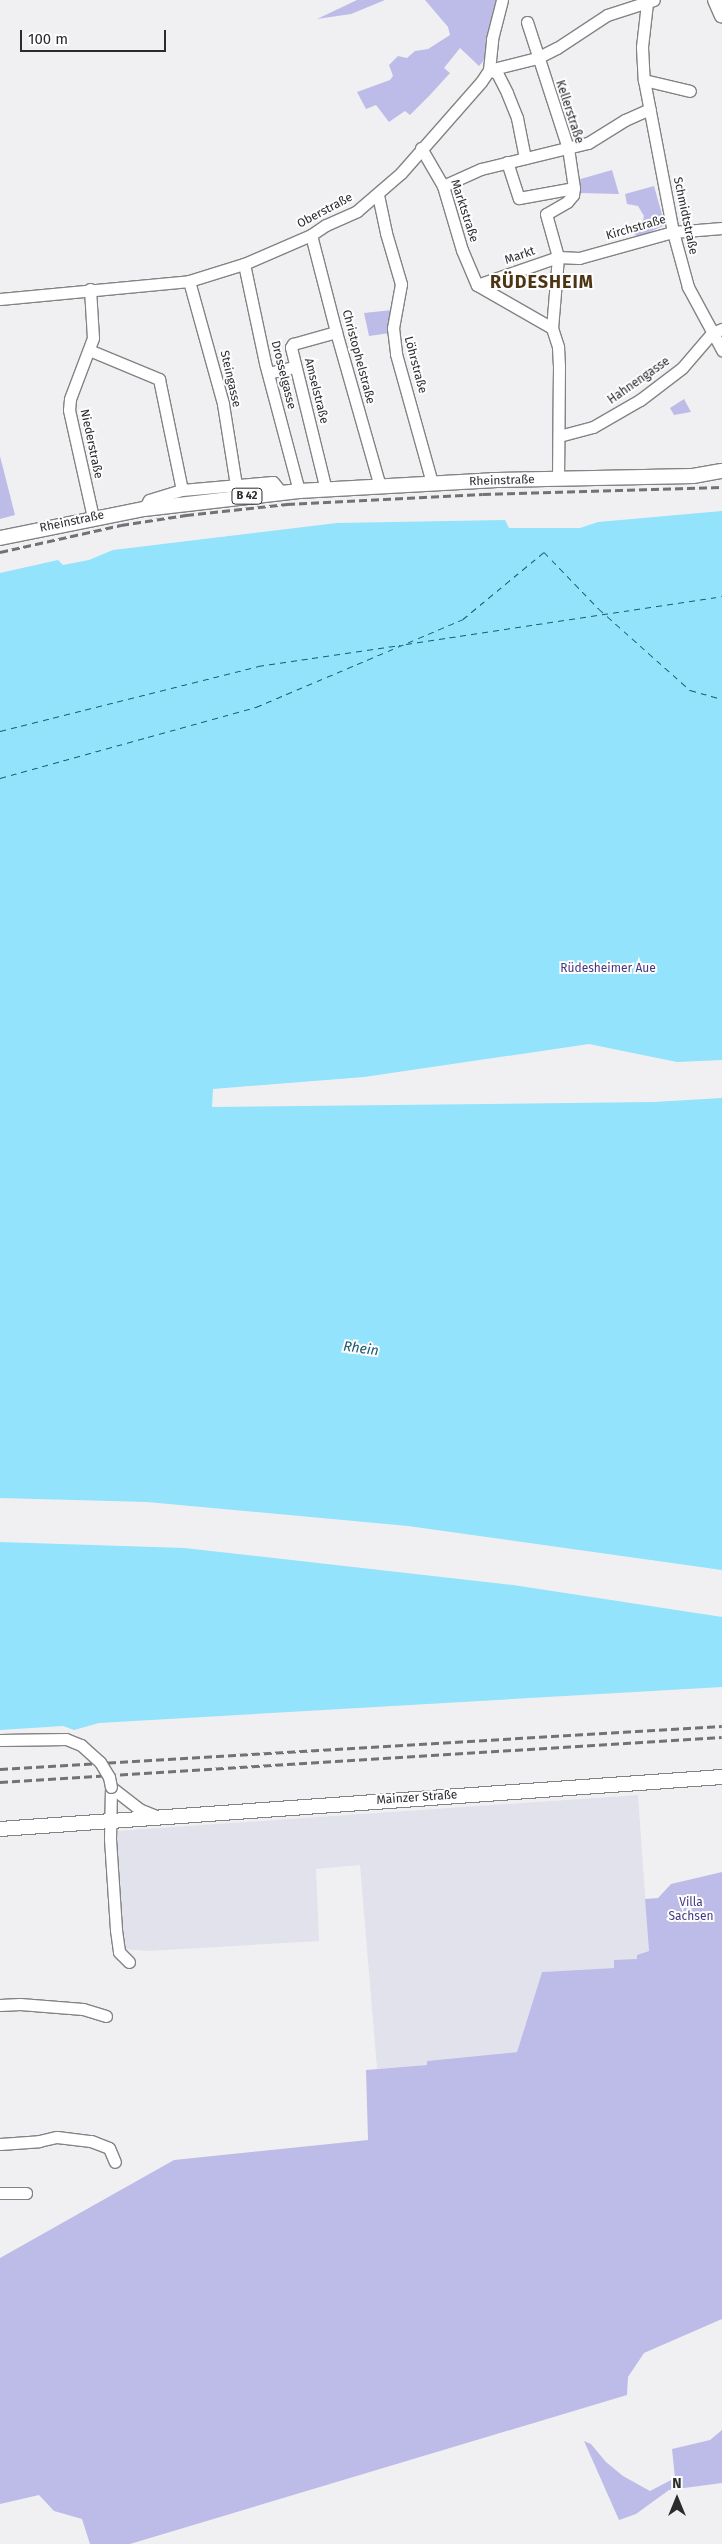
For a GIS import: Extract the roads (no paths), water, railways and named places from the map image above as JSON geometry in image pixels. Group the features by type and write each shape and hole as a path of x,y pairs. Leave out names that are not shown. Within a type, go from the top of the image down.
{"main road":[{"name":"Rheinstraße","path":"0,538 93,517 144,508 298,491 432,483 693,476 722,471"},
{"name":"Mainzer Straße","path":"0,1829 112,1822 159,1816 722,1777"}],"street":[{"path":"489,70 492,39 502,0"},
{"path":"489,70 537,58 557,48 607,15 650,2"},
{"name":"Schmidtstraße","path":"650,2 642,47 644,80 673,232 688,287 717,331 722,350"},
{"name":"Kellerstraße","path":"527,22 538,52 537,58 568,148 574,188"},
{"path":"489,70 497,73 514,110 526,158"},
{"name":"Oberstraße","path":"0,299 189,281 244,264 311,235 326,225 357,211 401,174 421,148 472,92 489,70"},
{"path":"644,80 690,92"},
{"path":"444,186 481,169 588,143 625,120 650,109"},
{"name":"Marktstraße","path":"421,148 444,186 462,250 477,285"},
{"path":"507,162 518,198 574,188 573,195 567,202 546,214 558,257 552,328 558,347 558,479"},
{"name":"Löhrstraße","path":"378,195 386,233 401,284 393,328 396,354 432,483"},
{"name":"Kirchstraße","path":"558,257 579,258 673,232 722,228"},
{"name":"Christophelstraße","path":"311,235 336,332 380,486"},
{"name":"Markt","path":"477,285 558,257"},
{"name":"Drosselgasse","path":"244,264 268,373 298,491"},
{"name":"Steingasse","path":"189,281 223,404 236,485"},
{"path":"477,285 552,328"},
{"name":"Niederstraße","path":"90,289 93,338 70,400 69,410 93,517"},
{"name":"Hahnengasse","path":"559,436 593,427 640,400 682,368 717,331"},
{"name":"Amselstraße","path":"326,490 291,347 293,344 336,332"},
{"path":"89,350 159,379 182,490"},
{"path":"268,373 295,366"},
{"name":"Rheinstraße","path":"144,508 149,500 182,490 273,482 282,493"},
{"path":"0,1740 66,1739 81,1745 100,1762 109,1777 112,1822 110,1839 116,1930 119,1952 129,1962"},
{"path":"110,1786 139,1809 159,1816"},
{"path":"0,2005 20,2004 83,2009 106,2016"},
{"path":"0,2144 39,2141 56,2137 82,2140 109,2148 115,2162"},
{"path":"0,2194 26,2193"}],"water":[{"name":"Rhein","path":"722,511 722,1060 677,1062 589,1044 364,1077 213,1089 212,1107 654,1102 722,1098 722,1570 408,1526 147,1502 0,1498 0,573 58,560 63,565 89,560 113,550 337,523 505,520 509,528 580,528 598,522"},
{"path":"0,1542 184,1548 513,1585 722,1617 722,1687 99,1723 74,1730 63,1726 0,1730"}],"railway":[{"path":"0,552 121,525 186,515 287,504 483,494 722,487"},
{"path":"0,1769 722,1726"},
{"path":"0,1782 722,1737"}],"district":[{"name":"RÜDESHEIM","path":"542,282"}],"park label":[{"name":"Rüdesheimer Aue","path":"608,969"},
{"name":"Villa Sachsen","path":"691,1910"}]}
